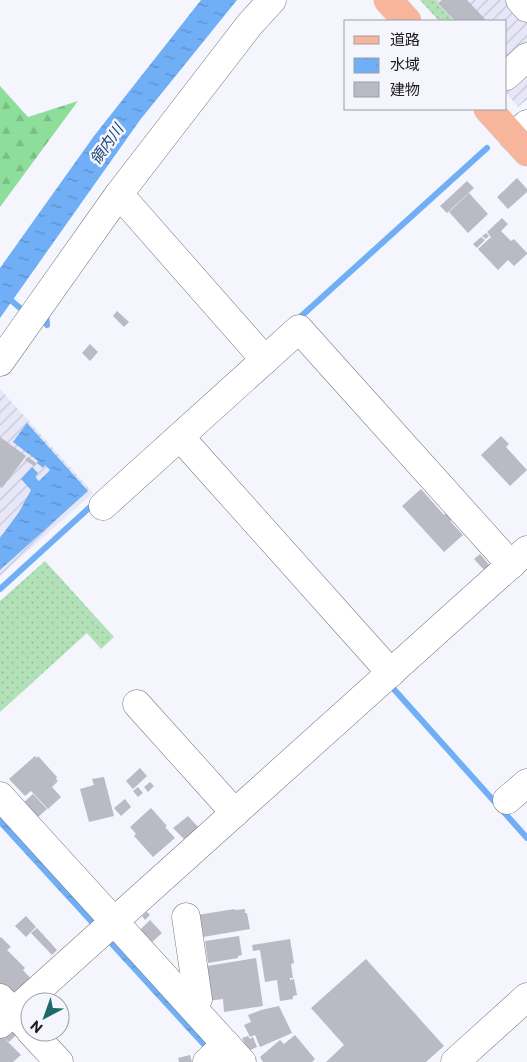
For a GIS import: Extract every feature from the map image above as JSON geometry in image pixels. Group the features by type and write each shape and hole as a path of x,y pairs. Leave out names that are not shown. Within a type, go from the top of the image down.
{"main road":[{"path":"388,0 406,20"},
{"path":"489,110 522,138"}],"street":[{"path":"0,362 119,194 250,24 272,0"},
{"path":"520,0 527,8"},
{"path":"507,75 527,57"},
{"path":"119,194 266,360"},
{"path":"59,1062 15,1019 107,928 519,558 299,330 103,506"},
{"path":"180,437 391,673"},
{"path":"137,704 235,813"},
{"path":"0,796 107,928 190,1005 221,1055"},
{"path":"186,917 198,999 190,1005"},
{"path":"455,1062 527,997"}],"shaded area":[{"path":"435,0 527,0 527,99 518,107 507,94 507,20 453,20"},
{"path":"0,389 93,493 0,576"}],"green space":[{"path":"420,0 435,0 453,20 438,20"},
{"path":"0,86 28,117 78,101 0,207"},
{"path":"45,561 114,637 101,649 87,633 0,712 0,601"}],"water":[{"name":"領内川","path":"201,0 237,0 140,120 0,318 0,268 94,136"},
{"path":"27,423 88,491 0,570 0,538 19,512 31,490 21,479 32,467 38,473 35,477 39,481 50,470 45,465 43,468 37,463 38,461 13,442"},
{"path":"0,812 228,1062 216,1062 0,826"}],"building":[{"path":"442,0 467,0 485,19 454,20 438,3"},
{"path":"517,178 527,189 527,192 508,209 497,197"},
{"path":"467,181 474,188 447,213 440,206"},
{"path":"469,193 488,214 468,233 449,212"},
{"path":"502,218 508,224 501,231 511,241 514,239 527,254 514,266 508,260 498,270 478,249 491,237 487,232"},
{"path":"486,233 489,236 486,239 482,236"},
{"path":"481,237 485,240 477,248 473,244"},
{"path":"117,311 129,322 124,327 113,316"},
{"path":"90,344 98,352 90,361 82,353"},
{"path":"501,436 509,444 506,447 527,470 510,486 481,455"},
{"path":"0,437 26,456 2,488 0,486"},
{"path":"28,457 36,463 34,466 25,460"},
{"path":"421,489 444,515 448,511 454,518 450,521 463,535 444,552 402,506"},
{"path":"480,554 490,566 485,571 474,559"},
{"path":"35,756 37,758 38,756 57,777 58,781 52,787 61,797 48,809 31,791 25,796 9,779"},
{"path":"140,768 147,776 133,789 126,781"},
{"path":"104,777 114,816 89,822 80,789 94,785 92,779"},
{"path":"150,782 154,786 148,792 144,787"},
{"path":"138,787 143,793 138,797 133,791"},
{"path":"33,794 47,809 36,819 22,804"},
{"path":"125,799 131,807 121,816 114,808"},
{"path":"151,808 175,838 153,857 134,836 136,834 130,827"},
{"path":"188,816 200,829 186,841 173,828"},
{"path":"245,909 250,929 203,937 197,915"},
{"path":"147,912 150,915 145,920 142,916"},
{"path":"26,916 36,927 26,937 15,926"},
{"path":"150,920 162,933 152,942 140,930"},
{"path":"37,928 57,950 52,955 31,933"},
{"path":"239,936 242,955 238,956 238,958 208,963 205,941"},
{"path":"0,938 11,947 7,950 25,968 23,970 33,981 12,1001 0,984"},
{"path":"290,939 294,963 291,964 293,978 290,978 290,980 294,979 297,995 293,996 293,999 280,1001 277,980 265,982 260,950 253,951 252,945"},
{"path":"256,958 263,1006 224,1012 223,999 207,1001 201,967"},
{"path":"366,959 444,1046 426,1062 326,1062 344,1045 311,1008"},
{"path":"279,1006 292,1033 260,1047 255,1035 250,1037 244,1025 251,1022 248,1015"},
{"path":"12,1025 19,1032 9,1042 4,1038 21,1055 13,1062 0,1062 0,1036"},
{"path":"295,1035 315,1059 312,1062 263,1062 260,1057 280,1040 284,1044"},
{"path":"248,1036 250,1039 253,1037 257,1047 248,1051 242,1038"},
{"path":"190,1055 192,1062 179,1062 178,1058"}],"waterway":[{"path":"297,320 487,148"},
{"path":"7,297 25,312"},
{"path":"46,313 47,325"},
{"path":"0,589 89,508"},
{"path":"391,686 527,838"}]}
